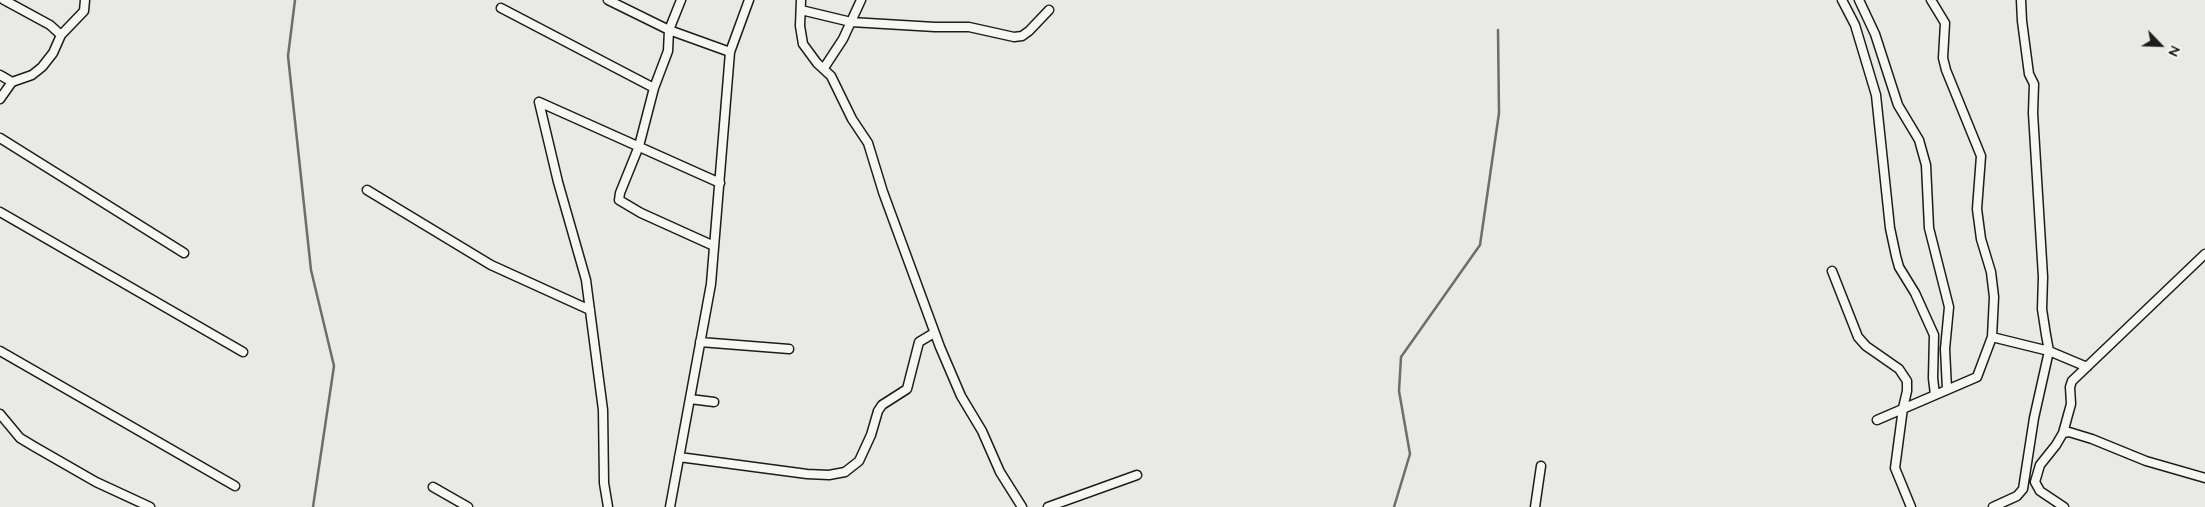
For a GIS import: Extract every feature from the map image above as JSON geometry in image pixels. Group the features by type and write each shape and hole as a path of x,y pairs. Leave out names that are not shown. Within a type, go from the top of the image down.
{"street":[{"path":"4,0 50,25 62,35"},
{"path":"0,99 12,82 32,75 42,68 53,53 62,35 84,11 85,0"},
{"path":"608,0 669,30 730,52"},
{"path":"681,0 669,30 668,51 654,88 639,146 619,200 640,213 714,246"},
{"path":"670,507 711,284 730,52 749,0"},
{"path":"802,0 800,26 803,44 817,63 831,76 852,119 868,143 883,192 934,333 961,396 982,431 1000,472 1022,507"},
{"path":"824,68 851,22 861,0"},
{"path":"1842,0 1855,25 1876,94 1890,228 1896,256 1934,335 1933,382 1935,395"},
{"path":"1859,0 1871,26 1898,105 1919,140 1926,165 1929,228 1950,307 1945,350 1947,389"},
{"path":"1877,420 1977,377 1992,337 1994,296 1991,272 1981,239 1977,209 1981,156 1946,70 1943,58 1945,23 1930,0"},
{"path":"1993,507 2017,496 2024,489 2034,418 2049,351 2042,310 2043,276 2033,113 2034,84 2029,74 2021,0"},
{"path":"500,8 654,88"},
{"path":"801,10 851,22 935,28 969,27 1014,37 1022,36 1029,31 1049,10"},
{"path":"0,75 12,82"},
{"path":"608,507 604,483 603,410 586,280 558,182 539,102 720,183"},
{"path":"0,138 184,252"},
{"path":"367,190 492,265 590,310"},
{"path":"0,212 243,352"},
{"path":"2066,507 2040,491 2035,482 2040,465 2063,433 2071,404 2070,387 2072,381 2205,254"},
{"path":"1832,271 1858,337 1866,346 1891,361 1903,374 1908,385 1903,408 1896,468 1911,507"},
{"path":"679,457 807,474 828,475 845,472 859,461 871,436 878,411 882,405 907,389 919,342 934,333"},
{"path":"1992,337 2049,351 2087,367"},
{"path":"700,342 789,349"},
{"path":"0,351 235,486"},
{"path":"690,399 714,402"},
{"path":"0,414 20,438 35,448 96,482 147,506"},
{"path":"2063,433 2069,432 2092,439 2146,461 2205,478"},
{"path":"1535,507 1541,466"},
{"path":"1048,507 1138,475"},
{"path":"433,487 468,507"}],"waterway":[{"path":"295,0 288,56 311,270 334,366 313,507"},
{"path":"1394,507 1410,454 1399,391 1401,357 1480,245 1499,113 1498,30"}]}
